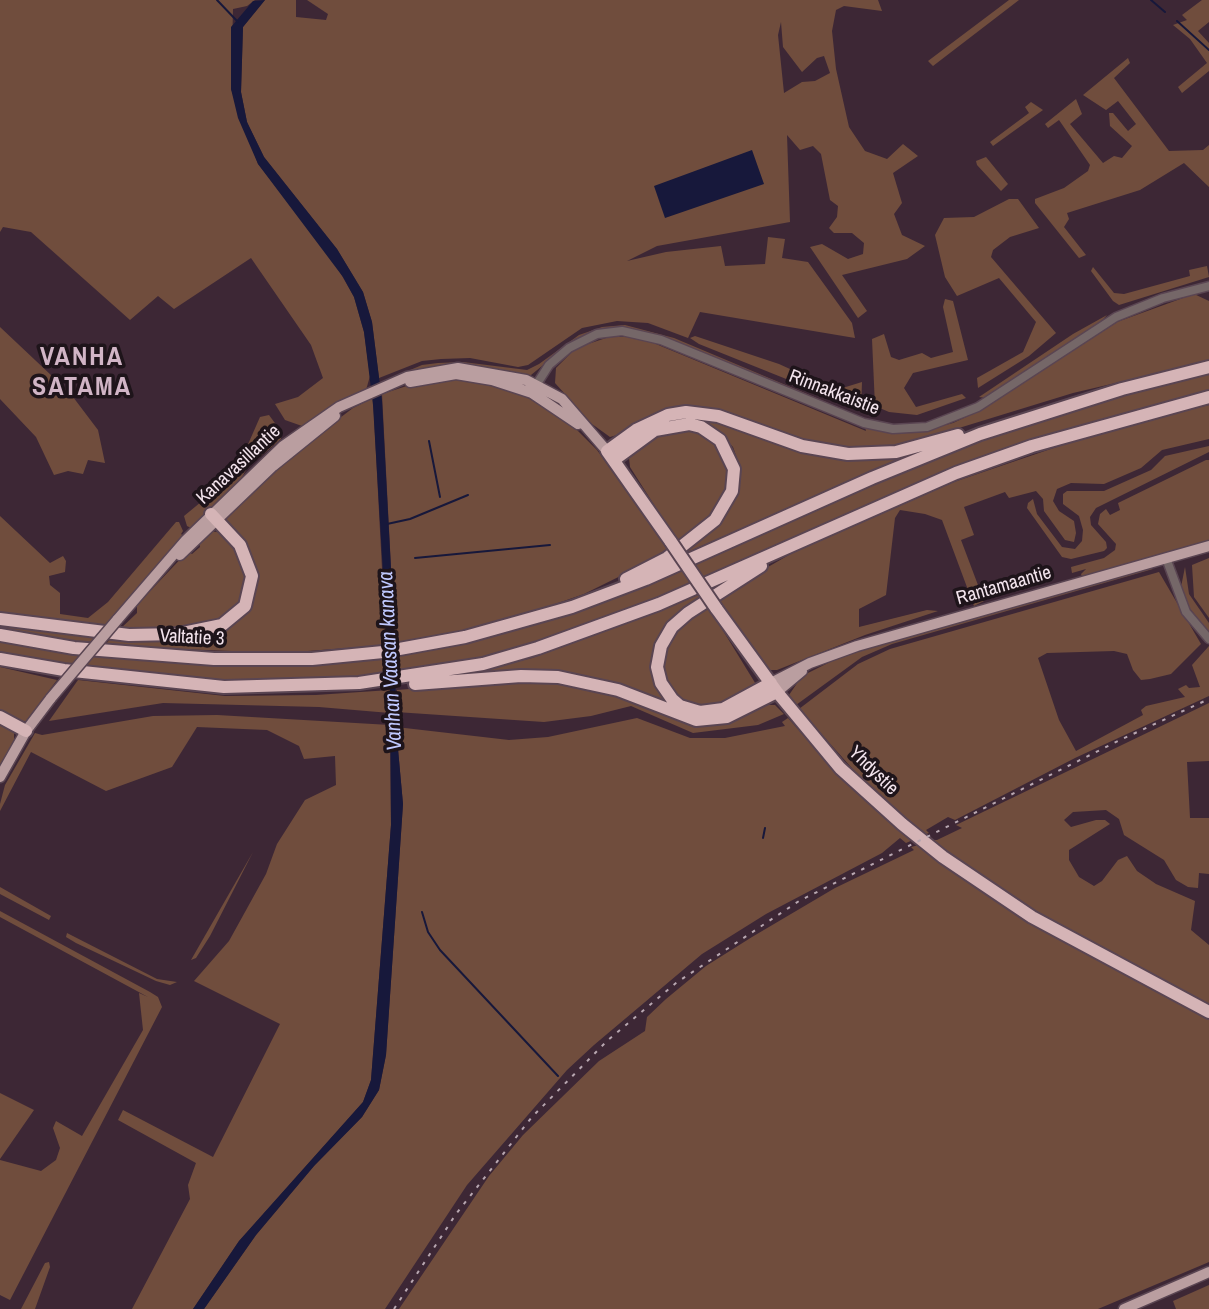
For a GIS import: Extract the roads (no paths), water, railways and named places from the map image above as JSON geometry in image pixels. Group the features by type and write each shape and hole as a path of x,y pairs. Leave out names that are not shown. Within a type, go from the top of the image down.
{"highway":[{"path":"572,607 646,579 872,478 980,434 1122,389 1209,367"},
{"path":"0,659 64,670 224,687 384,684 483,664 538,648 659,604 896,498 1019,451 1209,397"},
{"path":"610,455 651,422 686,412 718,416 802,446 848,454 896,452 964,433 980,434"},
{"path":"572,607 667,558 687,544 715,520 732,491 734,469 726,448 711,433 689,424 655,430 610,455"},
{"name":"Yhdystie","path":"610,455 774,687 840,768 943,857 1031,917 1209,1012"},
{"path":"0,619 130,635 178,634 222,625 244,606 253,576 246,554 214,517"},
{"path":"774,687 723,709 711,712 689,709 665,691 658,674 657,657 665,637 688,613 782,549"},
{"name":"Valtatie 3","path":"0,635 74,648 214,659 312,659 383,652 465,637 572,607"},
{"path":"399,682 558,677 618,690 683,718 711,720 740,713 774,687"},
{"path":"0,716 26,731"}],"main road":[{"name":"Kanavasillantie","path":"0,777 26,731 51,698 150,581 214,517 299,444 368,394 421,373 458,368 493,372 534,389 576,422 610,455"},
{"name":"Rantamaantie","path":"774,687 810,663 857,646 1209,546"},
{"path":"1124,1309 1209,1272"}],"street":[{"name":"Rinnakkaistie","path":"534,389 550,365 576,343 597,334 622,331 661,340 864,423 893,429 927,427 972,410 1116,317 1163,298 1208,288"},
{"path":"1166,558 1186,612 1209,639"}],"water":[{"name":"Vanhan Vaasan kanava","path":"265,0 243,27 241,92 247,122 264,157 337,249 363,292 372,322 382,401 395,644 396,727 403,804 386,1055 379,1090 362,1117 314,1166 256,1235 204,1309 193,1309 239,1241 363,1102 371,1080 391,825 390,690 373,405 364,332 354,297 343,277 258,164 238,118 231,89 231,27 253,1"},
{"path":"752,150 764,184 665,218 654,186"}],"waterway":[{"path":"217,0 238,22"},
{"path":"1151,0 1165,12"},
{"path":"1177,21 1209,50"},
{"path":"429,441 440,497"},
{"path":"387,524 410,519 468,495"},
{"path":"415,558 550,545"},
{"path":"763,838 765,828"},
{"path":"422,912 428,932 440,950 558,1076"}],"railway":[{"path":"394,1309 456,1214 532,1117 608,1040 676,983 799,901 1120,740 1209,699"}],"district":[{"name":"VANHA SATAMA","path":"82,373"}]}
